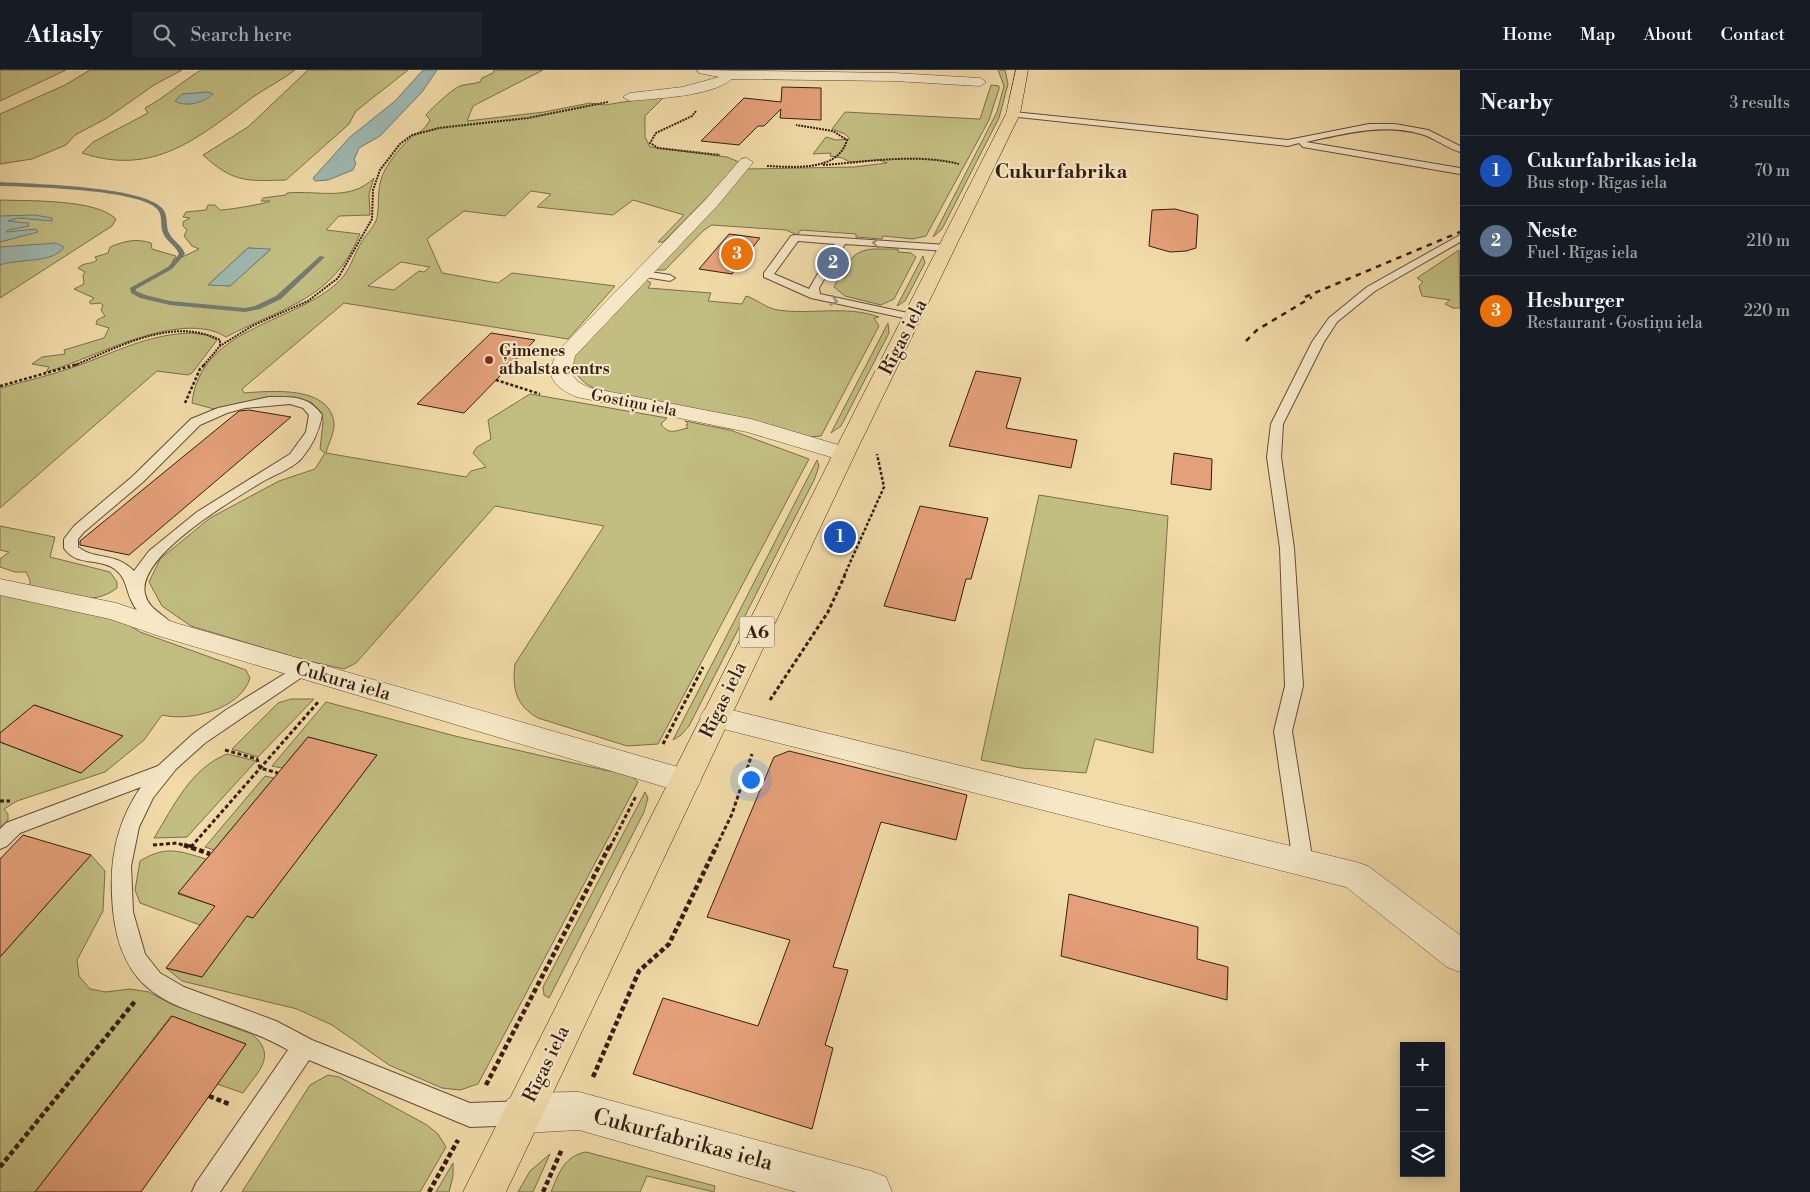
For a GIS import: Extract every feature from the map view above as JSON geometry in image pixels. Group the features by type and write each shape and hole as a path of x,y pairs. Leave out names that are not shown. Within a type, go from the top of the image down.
{"highway":[{"name":"Rīgas iela","path":"484,1192 844,454 1013,114 1022,70"}],"street":[{"path":"703,70 729,75 894,77 980,82"},
{"path":"630,97 682,91 722,81 729,75"},
{"name":"Gostiņu iela","path":"743,164 712,202 567,353 561,362 559,371 570,387 584,393 751,426 844,454"},
{"name":"Cukura iela","path":"0,587 116,612 169,630 685,781"},
{"path":"715,717 1356,876 1460,956"},
{"name":"Cukurfabrikas iela","path":"522,1113 579,1111 871,1192"}],"lane":[{"path":"1013,114 1288,143 1382,156 1460,171"},
{"path":"1288,143 1385,125 1426,132 1460,149"},
{"path":"913,318 815,296 768,275 795,238 947,248"},
{"path":"1303,863 1284,731 1294,686 1287,548 1274,457 1277,424 1318,342 1333,320 1371,289 1460,238"},
{"path":"815,296 814,288 842,241"},
{"path":"643,274 670,278"},
{"path":"136,588 141,570 159,549 182,529 222,501 295,457 309,440 316,423 313,411 306,404 277,398 240,404 218,411 186,428 147,472 79,529 72,538 71,548 76,553 121,565 130,574 144,610 169,630"},
{"path":"152,980 141,967 126,928 120,892 123,847 131,817 163,771 195,742 302,669"},
{"path":"0,841 13,828 163,771"},
{"name":"Rīgas iela","path":"152,980 175,994 266,1027 304,1047 470,1115 522,1113"},
{"path":"205,1192 304,1047"}],"path":[{"path":"682,91 679,99 695,106 696,112 692,116 656,133 650,140 651,145 658,148 727,156 743,164 813,166 924,159 959,164"},
{"path":"186,428 183,413 186,397 200,370 220,346 245,330 308,301 338,278 372,219 373,190 380,170 400,144 412,134 439,128 528,118 630,97"},
{"path":"796,125 833,131 842,135 847,140 844,150 835,158 813,166"},
{"path":"0,386 66,368 156,334 205,333 215,335 220,340 220,346"},
{"path":"543,1192 638,971 669,944 732,814 771,698 828,612 884,487 876,456 880,447"},
{"path":"190,848 338,680"},
{"path":"195,742 257,759 260,768"},
{"path":"260,768 278,773"},
{"path":"123,847 177,844 210,854"},
{"path":"0,1167 152,980"}],"shaded area":[{"path":"0,70 66,70 0,101"},
{"path":"90,70 182,70 154,85 107,118 75,135 66,145 32,159 0,164 0,114 65,85"},
{"path":"201,70 295,70 194,139 174,149 153,157 131,160 108,159 82,153 93,142 148,113 145,108"},
{"path":"308,70 408,70 356,111 349,124 286,180 250,180 241,178 223,171 203,155 248,127"},
{"path":"494,70 543,70 473,106 467,121 544,112 590,103 605,105 666,95 645,116 645,137 650,147 727,157 739,162 737,167 663,242 658,242 684,215 633,200 613,215 537,207 551,194 531,191 505,216 464,211 427,239 442,273 498,283 512,273 615,286 568,339 344,303 242,389 244,393 297,393 311,396 322,402 330,411 334,423 326,453 466,477 471,471 486,467 473,453 477,447 491,439 488,420 530,394 667,418 661,424 670,431 688,428 686,425 688,424 685,421 730,430 809,459 658,744 627,746 538,718 520,702 515,688 515,664 604,526 495,506 356,663 344,669 304,660 191,626 162,606 149,582 160,559 210,518 279,481 315,469 325,453 320,449 322,413 311,402 295,397 266,397 214,409 192,403 199,378 211,359 229,343 316,298 341,280 359,246 376,221 380,182 385,170 394,157 408,140 424,129 430,120 426,115 447,95 460,86 480,82 482,78 493,73","holes":["401,262 430,267 424,272 419,271 394,290 368,286"]},
{"path":"998,70 1005,70 1008,84 999,118 942,229 933,237 997,112 1004,86"},
{"path":"991,85 999,86 999,89 989,120 926,236 913,239 883,236 882,239 856,237 856,234 801,230 797,235 786,230 712,225 704,230 665,270 654,270 747,169 854,167 887,163 879,160 850,162 842,158 830,156 831,153 813,154 826,137 836,140 850,139 845,134 832,129 845,112 980,119"},
{"path":"374,178 369,194 370,215 339,216 326,230 360,234 349,256 336,274 321,288 286,309 226,337 207,330 185,328 136,339 46,372 49,367 32,364 42,357 65,354 64,350 104,338 109,328 96,324 97,320 105,316 101,310 103,305 100,303 91,304 89,302 94,298 74,289 84,284 83,275 85,272 78,268 95,262 97,260 95,257 108,253 110,247 130,241 146,241 151,243 152,249 176,256 172,262 199,249 192,246 184,236 187,230 183,226 183,222 190,218 183,217 186,212 206,210 208,205 215,205 220,210 254,205 270,201 261,201 263,198 286,195 287,193 344,193 365,185","holes":["248,248 270,250 230,286 209,284"]},
{"path":"0,200 78,204 107,212 116,219 112,226 0,298"},
{"path":"898,249 898,252 911,253 916,257 894,299 881,305 845,296 834,287 839,277 845,278 850,271 851,265 847,264 852,258 865,250"},
{"path":"1459,250 1460,308 1453,308 1445,304 1450,300 1422,296 1419,286 1423,282 1417,278"},
{"path":"923,256 925,263 905,301 897,306"},
{"path":"646,280 651,283 648,288 711,293 708,301 742,304 746,296 778,310 867,313 879,317 874,318 879,326 821,436 809,437 605,393 589,386 581,379 572,364 575,355"},
{"path":"888,323 889,333 841,426 831,433"},
{"path":"191,333 206,335 217,340 192,373 188,375 157,371 0,508 0,388 68,369 146,340"},
{"path":"817,460 819,466 815,478 689,726 681,735 673,740"},
{"path":"1039,495 1168,516 1153,753 1095,739 1086,773 1021,768 981,760"},
{"path":"0,526 55,537 50,557 110,572 117,582 117,588 97,597 74,598 30,588 30,580 26,572 15,572 0,567 0,559 9,552 0,550"},
{"path":"0,593 116,617 140,632 246,670 250,678 245,689 236,698 213,711 186,717 162,715 144,740 105,772 17,801 4,809 8,814 8,820 0,828 0,742 81,773 122,736 35,705 0,733"},
{"path":"291,699 314,699 258,757 232,749 278,703"},
{"path":"326,702 459,737 625,773 638,782 478,1084 460,1090 442,1088 389,1065 332,1025 297,1009 182,981 166,968 202,977 237,929 204,920 200,925 140,903 135,890 140,861 157,853 173,851 206,859 178,894 253,918 377,755 308,737 282,768 272,766"},
{"path":"227,754 256,761 187,837 154,838 176,801 193,779 203,769"},
{"path":"265,776 274,778 214,850 205,847"},
{"path":"645,792 648,798 644,812 549,998 544,995 543,987"},
{"path":"91,855 105,871 103,911 77,960 79,976 90,989 106,992 130,989 149,992 173,1005 252,1034 264,1049 265,1057 259,1070 243,1093 217,1084 246,1044 171,1016 35,1192 0,1192 0,957"},
{"path":"328,1075 339,1077 427,1125 438,1134 446,1147 420,1192 242,1192 310,1085"},
{"path":"586,1152 715,1186 714,1192 647,1176 640,1192 551,1192 567,1161"},
{"path":"550,1154 533,1192 518,1192 530,1171"},
{"path":"453,1163 453,1176 449,1192 436,1192"}],"water":[{"path":"423,70 437,70 422,92 380,136 359,148 354,160 356,163 353,170 328,180 315,181 313,178 350,137 395,101"},
{"path":"208,92 213,94 195,103 184,104 175,101 182,94"},
{"path":"35,215 52,218 52,221 18,218 8,221 28,223 29,226 6,232 36,229 38,232 0,242 0,216"},
{"path":"56,243 64,247 52,256 0,265 0,247"},
{"path":"248,248 271,249 230,286 208,285"}],"building":[{"path":"782,87 821,88 821,120 780,118 781,109 764,126 758,126 739,145 701,141 744,98 781,102"},
{"path":"1175,209 1198,215 1196,248 1170,252 1149,246 1152,210"},
{"path":"729,234 760,238 732,274 699,269"},
{"name":"Ģimenes atbalsta centrs","path":"491,333 535,340 464,413 417,404"},
{"path":"976,371 1021,378 1006,428 1077,440 1071,468 949,446"},
{"path":"249,410 291,417 129,555 80,545 80,541 239,411"},
{"path":"1174,453 1212,459 1211,490 1171,484"},
{"path":"920,506 988,518 971,579 966,579 955,621 884,606"},
{"path":"34,705 123,736 81,773 0,742 0,733"},
{"path":"308,737 377,755 253,918 247,916 202,977 166,968 215,906 178,893"},
{"path":"789,751 967,795 956,840 881,822 833,967 848,970 825,1045 833,1048 812,1129 633,1074 663,998 758,1026 790,940 707,917 774,757"},
{"path":"23,835 91,855 0,957 0,859"},
{"path":"1069,894 1198,927 1197,959 1228,967 1227,1000 1061,956"},
{"path":"172,1016 246,1044 141,1192 35,1192"}],"waterway":[{"path":"0,184 59,187 109,193 149,202 159,208 166,234 179,247 182,254 170,268 133,288 133,292 155,300 186,305 245,310 257,307 278,297 322,257"}],"railway":[{"path":"1305,297 1460,232"},
{"path":"1246,341 1257,330 1312,297"}],"place":[{"name":"Hesburger","path":"737,254"},
{"name":"Neste","path":"833,263"},
{"name":"Ģimenes atbalsta centrs","path":"489,360"},
{"name":"Cukurfabrikas iela","path":"840,537"}],"district":[{"name":"Cukurfabrika","path":"1061,172"}]}
